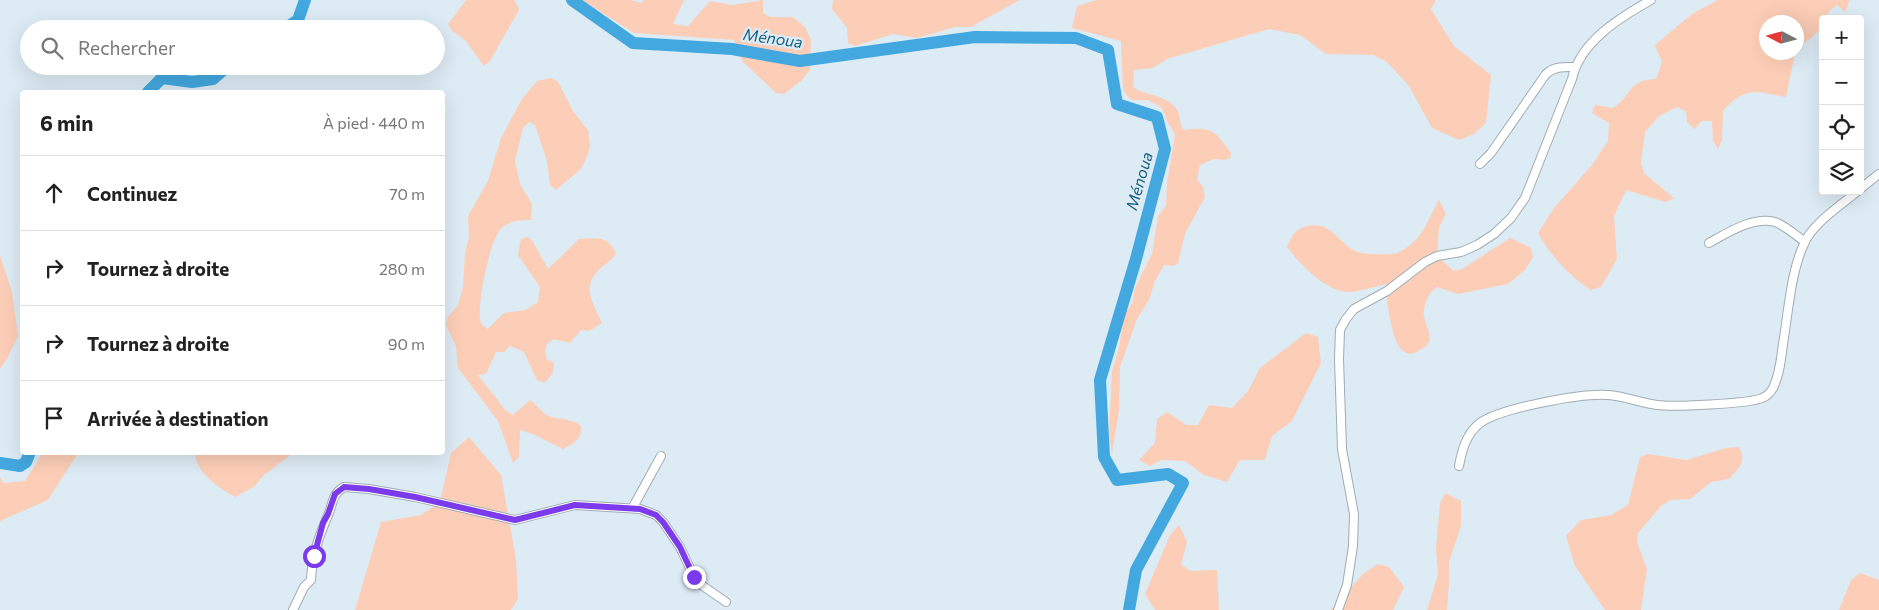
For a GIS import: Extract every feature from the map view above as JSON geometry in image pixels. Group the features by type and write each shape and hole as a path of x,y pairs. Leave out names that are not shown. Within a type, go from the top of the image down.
{"street":[{"path":"1338,610 1347,585 1353,546 1354,514 1342,449 1340,330 1354,309 1387,291 1425,262 1437,256 1461,252 1478,245 1494,234 1510,218 1525,198 1575,67 1593,42 1607,28 1650,0"},
{"path":"1480,164 1491,153 1546,74 1551,69 1558,67 1575,67"},
{"path":"1864,186 1879,174"},
{"path":"1459,466 1463,446 1470,433 1479,424 1499,414 1560,400 1578,396 1610,395 1670,406 1763,398 1774,387 1804,241 1823,221 1853,195"},
{"path":"1709,243 1736,229 1767,221 1784,226 1804,241"},
{"path":"634,507 661,456"},
{"path":"293,610 304,588 311,580 311,568 317,542 335,494 344,487 369,489 415,497 515,520 575,505 634,507 656,515 663,522 680,547 694,577 700,584 726,602"}],"shaded area":[{"path":"466,0 515,0 519,10 490,61 484,66 465,40 452,31 448,24"},
{"path":"582,0 630,0 641,3 644,0 684,0 673,24 688,26 710,1 732,5 763,0 763,13 771,17 793,17 805,27 811,40 810,70 801,81 784,94 776,93 742,61 734,40 634,33"},
{"path":"833,0 1020,0 971,27 955,27 917,38 893,34 855,46 848,43 847,28 832,9"},
{"path":"1097,0 1436,0 1431,9 1454,46 1491,75 1486,123 1474,134 1459,140 1432,128 1409,86 1387,62 1373,55 1326,54 1300,35 1269,29 1167,59 1153,68 1134,70 1133,87 1167,100 1178,111 1184,130 1201,129 1212,132 1231,153 1230,158 1225,160 1214,159 1200,165 1197,180 1203,186 1205,197 1185,234 1178,263 1174,266 1164,265 1154,283 1150,298 1137,319 1120,367 1119,410 1112,454 1109,434 1112,371 1119,348 1124,315 1133,302 1135,288 1152,254 1158,216 1166,206 1167,183 1175,134 1162,108 1148,100 1133,100 1123,90 1121,41 1072,28 1077,6"},
{"path":"1718,0 1850,0 1845,12 1837,5 1829,11 1828,15 1819,15 1819,29 1804,43 1804,15 1759,15 1759,60 1794,60 1786,97 1752,92 1738,97 1723,111 1722,140 1718,149 1713,141 1712,121 1702,121 1695,129 1687,122 1686,111 1677,107 1659,116 1645,132 1641,163 1644,173 1674,198 1665,202 1626,190 1614,216 1617,259 1601,287 1591,290 1561,265 1538,233 1554,208 1592,165 1608,141 1609,123 1592,113 1595,105 1613,108 1619,104 1635,85 1647,80 1656,79 1662,62 1655,45 1692,14"},
{"path":"551,78 558,82 573,111 588,130 590,146 588,154 581,169 556,190 550,185 547,161 535,125 529,122 523,128 515,161 520,184 532,204 531,220 519,220 505,225 493,244 483,285 480,309 481,323 488,329 504,313 526,310 538,302 540,287 518,255 521,239 528,237 533,242 548,269 579,239 596,238 606,241 616,254 598,271 590,284 591,297 602,323 589,331 581,330 570,343 554,339 547,344 545,352 547,359 554,363 549,379 544,383 537,380 524,352 510,346 504,352 496,352 486,374 478,375 506,411 513,415 530,400 546,415 574,422 581,426 579,438 563,449 520,430 519,457 513,463 498,421 458,368 456,346 446,325 448,317 458,305 463,287 465,253 469,238 468,216 488,181 501,138 522,99 537,81"},
{"path":"1439,200 1446,214 1439,227 1437,256 1454,271 1462,269 1510,238 1531,248 1533,257 1525,270 1508,284 1458,294 1437,287 1428,297 1424,310 1430,337 1429,342 1426,346 1410,354 1406,353 1396,341 1385,284 1350,292 1332,288 1307,269 1287,247 1292,236 1297,231 1303,227 1315,225 1328,229 1355,251 1376,254 1397,253 1410,245 1420,235"},
{"path":"0,255 12,292 18,336 0,369"},
{"path":"1306,333 1318,337 1321,363 1292,421 1272,436 1265,460 1240,460 1227,482 1204,475 1185,461 1161,460 1150,466 1139,460 1155,443 1157,419 1167,412 1187,425 1198,425 1209,405 1232,408 1248,391 1260,368"},
{"path":"469,437 501,475 516,559 518,599 511,610 355,610 381,522 421,515 440,502 451,453"},
{"path":"1739,447 1742,461 1739,468 1729,479 1711,482 1690,499 1671,500 1662,505 1638,533 1637,542 1647,569 1641,610 1605,610 1575,566 1566,536 1581,520 1611,515 1628,505 1640,457 1648,454 1686,460 1726,448"},
{"path":"41,455 77,455 48,500 0,521 0,477 3,483 25,481"},
{"path":"195,455 290,455 264,475 255,486 235,497 209,479 196,460"},
{"path":"1445,493 1461,501 1461,526 1449,562 1447,610 1427,610 1438,575 1436,549 1440,504"},
{"path":"1179,525 1187,542 1181,565 1191,571 1217,570 1219,610 1155,610 1145,594 1170,535"},
{"path":"1378,564 1389,567 1404,587 1393,610 1331,610 1363,574"},
{"path":"1860,573 1879,580 1879,610 1839,610 1851,580"}],"waterway":[{"name":"Ménoua","path":"298,20 305,0"},
{"name":"Ménoua","path":"572,0 633,43 732,49 800,61 975,37 1076,38 1108,50 1117,104 1157,117 1165,149 1136,259 1100,380 1104,457 1117,480 1168,474 1183,483 1136,570 1129,610"},
{"name":"Ménoua","path":"150,90 162,78 192,82 213,79 218,75"},
{"name":"Ménoua","path":"0,463 20,466 26,462 29,455"}],"route":[{"path":"314,556 323,523 335,494 344,487 369,489 415,497 515,520 566,506 582,504 634,507 656,515 663,522 680,547 694,577"}]}
